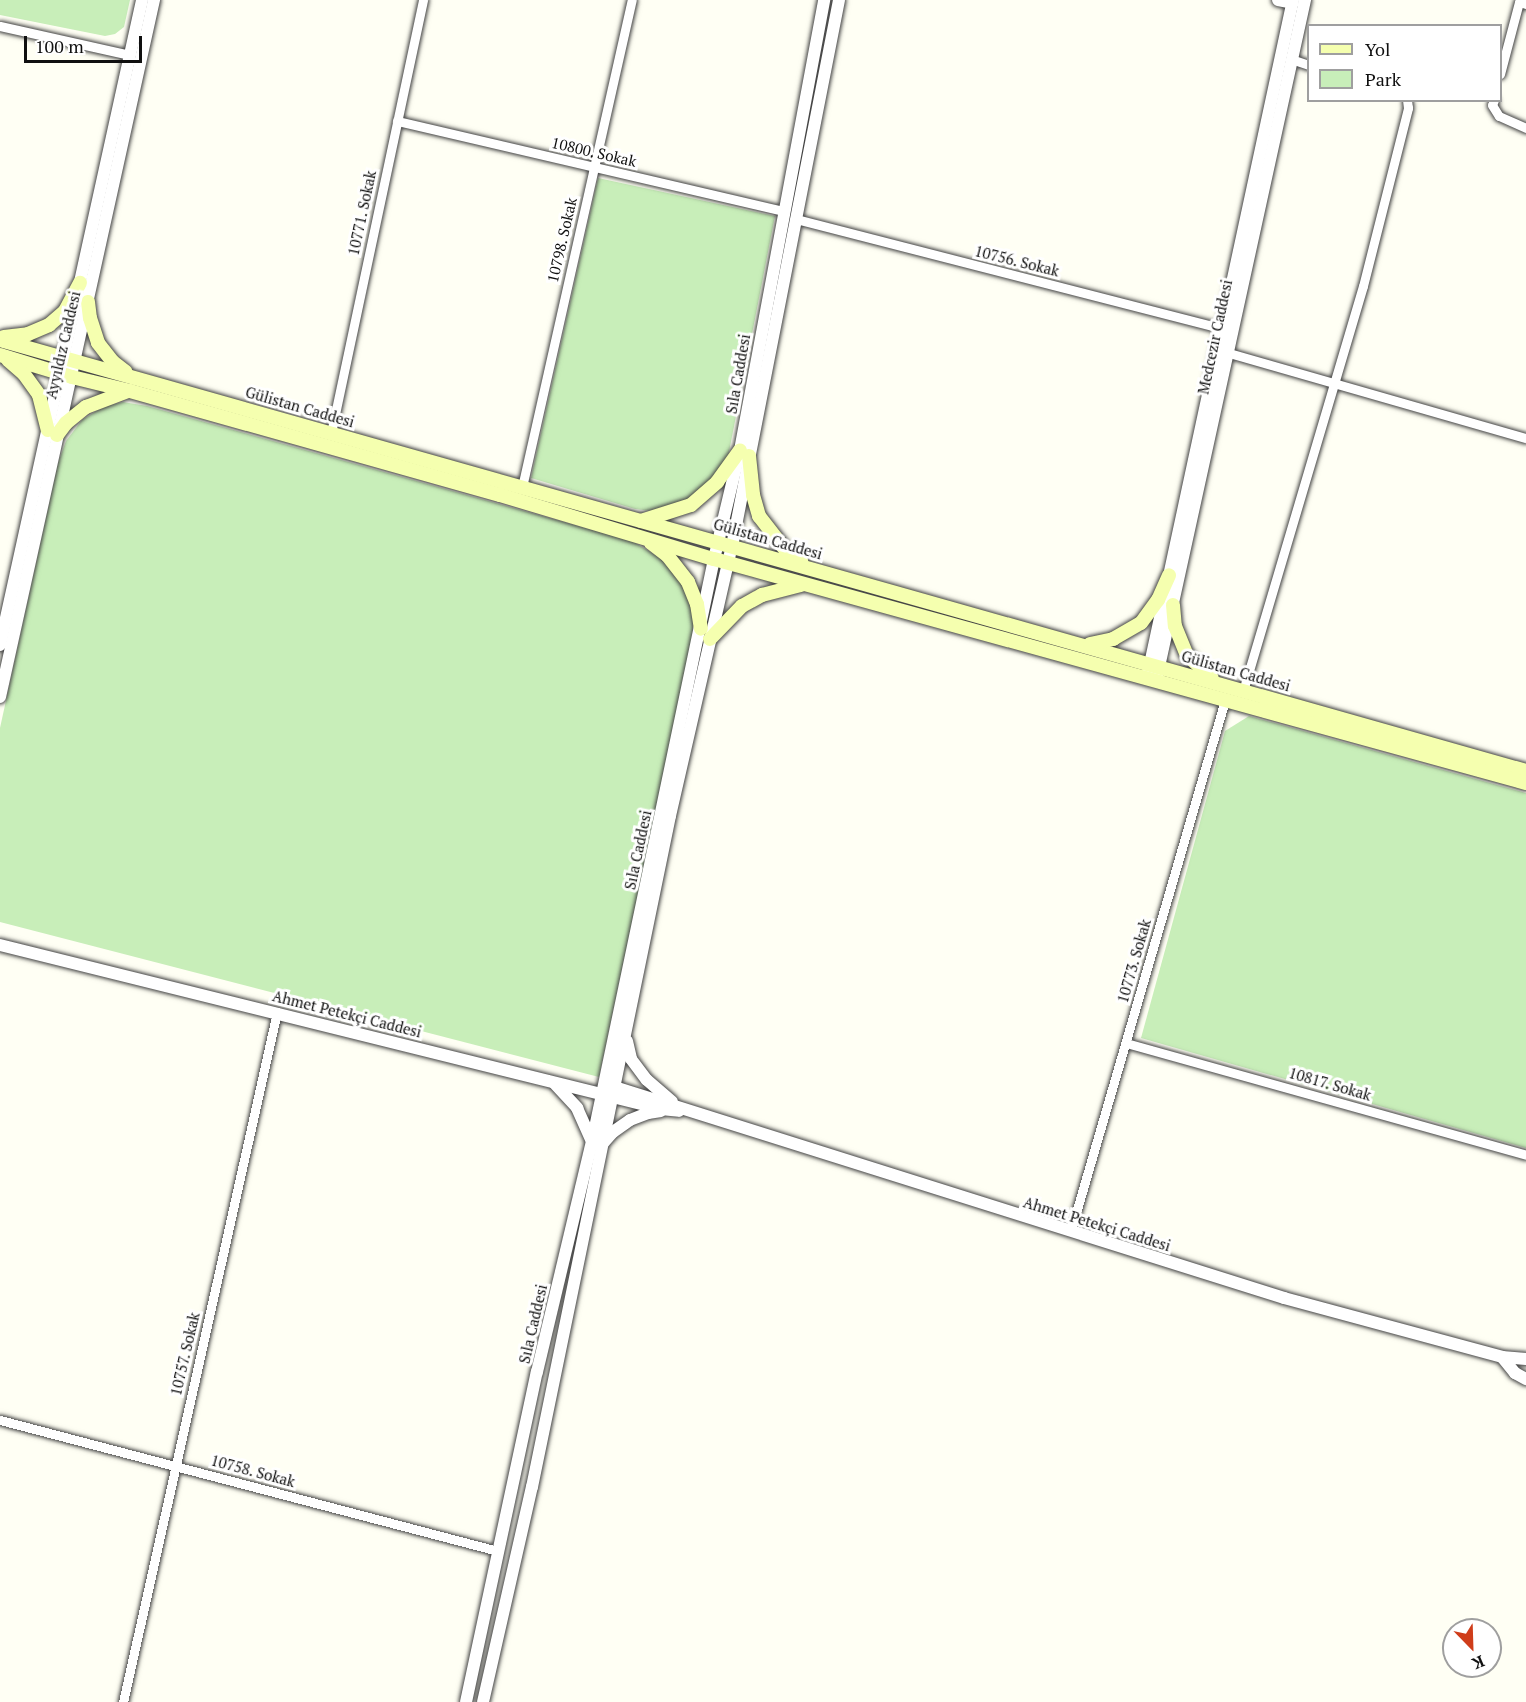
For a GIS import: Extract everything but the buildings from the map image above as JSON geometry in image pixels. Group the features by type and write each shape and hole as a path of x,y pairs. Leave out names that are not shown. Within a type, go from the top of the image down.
{"main road":[{"path":"0,339 28,334 49,325 65,311 80,283"},
{"path":"1,355 33,384 52,432 86,407 132,384 99,343 90,318 88,302"},
{"name":"Gülistan Caddesi","path":"0,339 69,360 132,384 721,560 1151,679 1225,693 1243,691 1526,771"},
{"name":"Gülistan Caddesi","path":"1,355 66,376 132,384 331,433 638,521 725,543 1155,665 1225,693 1526,783"},
{"path":"638,521 691,505 745,453"},
{"path":"745,453 759,516 787,552 810,568"},
{"path":"639,536 667,555 682,572 697,604 705,634 742,606 782,588 806,584"},
{"path":"1085,645 1113,639 1141,624 1158,600 1169,575"},
{"path":"1173,605 1175,626 1187,655 1225,693"}],"street":[{"name":"Ayyıldız Caddesi","path":"0,645 66,376 80,283 142,0"},
{"name":"Ayyıldız Caddesi","path":"69,360 88,302 154,0"},
{"name":"10771. Sokak","path":"331,433 423,0"},
{"name":"10798. Sokak","path":"522,487 632,0"},
{"name":"Sıla Caddesi","path":"466,1702 498,1551 597,1142 745,453 783,212 824,0"},
{"path":"745,453 796,219 839,0"},
{"path":"1278,0 1297,1"},
{"name":"Medcezir Caddesi","path":"1226,330 1291,59 1297,1"},
{"name":"Medcezir Caddesi","path":"1151,679 1173,605 1226,330 1297,1"},
{"path":"1502,66 1519,1"},
{"path":"0,26 130,55"},
{"path":"1291,59 1307,65"},
{"path":"1243,691 1363,286 1408,108 1407,102"},
{"path":"1493,102 1492,105 1499,116 1526,128"},
{"name":"10800. Sokak","path":"397,121 783,212"},
{"name":"10756. Sokak","path":"796,219 1226,330"},
{"path":"1222,351 1526,438"},
{"name":"Medcezir Caddesi","path":"1155,665 1169,575 1222,351"},
{"name":"Ayyıldız Caddesi","path":"0,697 52,432"},
{"name":"Sıla Caddesi","path":"608,1091 626,1033 705,634"},
{"name":"10773. Sokak","path":"1071,1230 1225,693"},
{"name":"Ahmet Petekçi Caddesi","path":"0,945 552,1082 608,1091 678,1109 1284,1298 1502,1357 1526,1359"},
{"name":"10757. Sokak","path":"123,1702 277,1012"},
{"path":"626,1033 631,1059 647,1080 678,1109"},
{"name":"10817. Sokak","path":"1126,1043 1526,1155"},
{"path":"552,1082 563,1090 577,1108 597,1142 638,1116 678,1109"},
{"name":"Sıla Caddesi","path":"483,1702 532,1487 597,1142"},
{"name":"Ahmet Petekçi Caddesi","path":"1502,1357 1515,1373 1526,1379"},
{"name":"10758. Sokak","path":"0,1420 498,1551"}],"green space":[{"path":"0,0 130,0 124,27 115,34 105,36 0,15"},
{"path":"598,178 775,216 728,457 720,471 687,501 652,511 635,509 531,478"},
{"path":"123,402 147,406 632,541 662,559 678,577 688,596 694,618 692,641 599,1077 0,922 0,728 58,463 66,441 82,420 103,407"},
{"path":"1249,716 1526,793 1526,1148 1141,1038 1225,731"}]}
